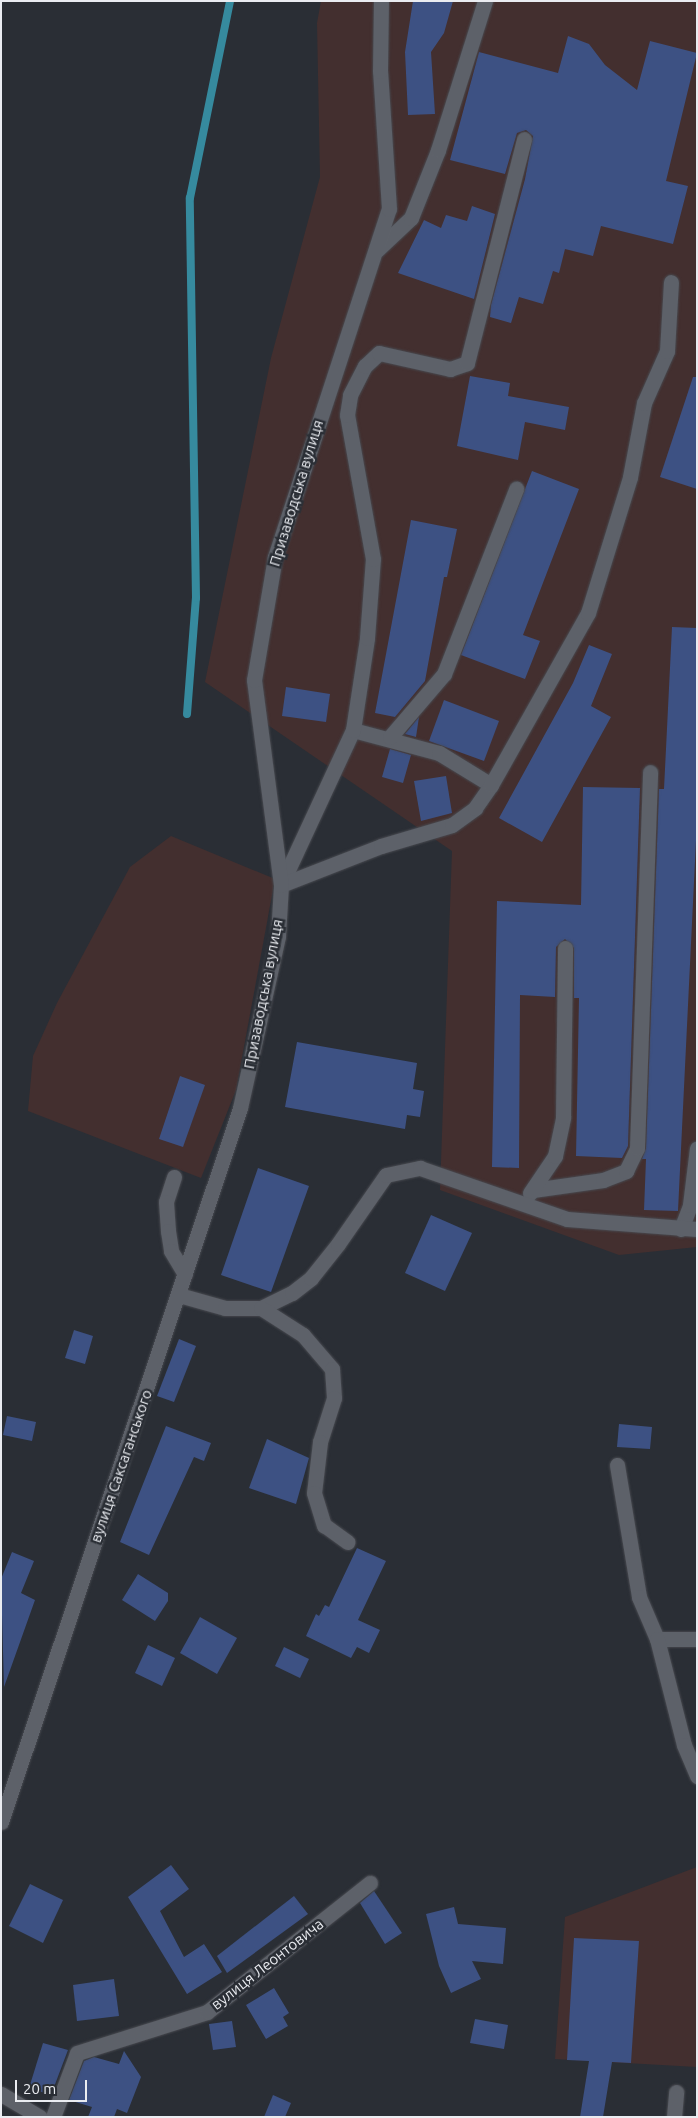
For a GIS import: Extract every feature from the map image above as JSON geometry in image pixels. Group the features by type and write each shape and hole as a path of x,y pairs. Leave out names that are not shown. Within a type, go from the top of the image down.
{"street":[{"name":"Призаводська вулиця","path":"240,1108 278,936 281,885 254,680 275,557 389,209 380,71 381,1"},
{"path":"377,250 411,218 438,150 485,1"},
{"path":"281,885 353,730 368,638 373,559 347,415 350,395 365,366 379,353 450,369 467,363 524,139"},
{"path":"281,885 381,846 452,825 474,808 491,785 588,613 630,478 644,403 667,351 672,282"},
{"path":"339,359 365,366"},
{"path":"390,737 444,674 516,489"},
{"path":"353,730 390,737 439,753 491,785"},
{"path":"533,1190 603,1180 626,1171 637,1148 650,772"},
{"path":"523,1204 555,1156 563,1117 565,948"},
{"name":"вулиця Саксаганського","path":"1,1822 179,1295 240,1108"},
{"path":"681,1229 690,1204 697,1148"},
{"path":"179,1295 225,1308 261,1308 292,1293 311,1278 386,1175 420,1168 567,1219 697,1229"},
{"path":"174,1177 166,1202 168,1231 171,1251 185,1274"},
{"path":"261,1308 303,1336 332,1369 334,1398 320,1442 314,1493 324,1525 347,1542"},
{"path":"617,1466 639,1597 657,1639 684,1745 697,1776"},
{"path":"657,1639 697,1639"},
{"name":"вулиця Леонтовича","path":"53,2117 77,2053 207,2012 370,1883"},
{"path":"674,2117 676,2092"},
{"path":"1,2094 40,2117"}],"shaded area":[{"path":"321,1 697,1 697,1247 619,1255 440,1190 452,851 205,682 271,358 320,177 317,23"},
{"path":"171,836 275,879 236,1090 201,1178 28,1111 33,1056 57,1003 130,867"},
{"path":"697,1867 697,2067 555,2059 565,1917"}],"building":[{"path":"413,1 453,1 444,33 431,52 435,114 408,115 405,52"},
{"path":"568,36 589,44 605,65 637,90 650,41 697,53 666,181 688,186 673,244 601,226 593,256 565,249 559,273 553,271 543,304 519,297 511,323 490,317 491,305 525,179 533,136 526,130 517,133 505,174 450,160 479,52 558,73"},
{"path":"472,206 495,214 474,299 398,273 424,220 441,228 446,215 467,221"},
{"path":"470,376 510,383 508,396 569,407 565,430 525,422 518,460 457,446"},
{"path":"693,377 697,377 697,489 660,477"},
{"path":"532,471 579,489 523,635 540,641 525,679 461,655"},
{"path":"411,520 457,529 447,577 444,577 425,681 395,717 375,713"},
{"path":"672,627 697,628 697,820 678,1211 644,1210 646,1159 642,1159 646,1148 659,789 664,789"},
{"path":"589,645 612,654 591,706 611,717 542,842 499,818 573,683"},
{"path":"286,687 330,694 326,722 282,716"},
{"path":"444,700 499,721 484,761 429,741"},
{"path":"419,717 416,737 405,734"},
{"path":"390,749 411,755 403,783 382,777"},
{"path":"446,776 452,813 421,821 414,781"},
{"path":"583,787 640,788 628,1146 622,1158 576,1156 579,998 574,998 574,948 565,939 556,947 555,997 520,995 519,1168 492,1167 497,901 581,905"},
{"path":"297,1042 417,1063 413,1089 424,1091 420,1117 407,1115 405,1129 285,1107"},
{"path":"180,1076 205,1085 183,1147 159,1139"},
{"path":"258,1168 309,1186 271,1292 221,1275"},
{"path":"431,1215 472,1233 445,1291 405,1273"},
{"path":"74,1330 93,1336 85,1364 65,1358"},
{"path":"179,1339 196,1346 174,1402 157,1396"},
{"path":"7,1416 36,1422 32,1441 3,1435"},
{"path":"619,1424 652,1427 650,1449 617,1447"},
{"path":"166,1426 211,1443 204,1461 194,1457 149,1555 120,1542"},
{"path":"267,1439 309,1458 296,1504 249,1488"},
{"path":"357,1548 386,1561 358,1620 380,1630 369,1653 357,1647 351,1658 306,1636 316,1614 319,1616 325,1605 329,1607"},
{"path":"12,1552 34,1561 21,1593 35,1600 4,1687 1,1579"},
{"path":"138,1574 168,1593 168,1601 155,1621 122,1600"},
{"path":"200,1617 237,1638 217,1674 180,1653"},
{"path":"148,1645 175,1658 162,1686 135,1673"},
{"path":"284,1647 309,1659 300,1678 275,1666"},
{"path":"171,1865 189,1889 160,1911 184,1957 204,1944 222,1972 187,1994 128,1897"},
{"path":"30,1884 63,1900 43,1943 9,1926"},
{"path":"374,1891 402,1933 385,1944 360,1903"},
{"path":"294,1896 308,1914 227,1973 217,1956"},
{"path":"454,1907 458,1924 506,1928 503,1964 472,1961 481,1979 451,1993 439,1966 426,1914"},
{"path":"574,1938 639,1941 631,2063 612,2062 603,2117 580,2117 589,2061 567,2060"},
{"path":"114,1979 119,2016 77,2021 73,1985"},
{"path":"274,1988 289,2013 283,2017 288,2026 266,2039 246,2005"},
{"path":"475,2019 508,2025 504,2049 470,2043"},
{"path":"232,2021 236,2047 213,2050 209,2024"},
{"path":"43,2043 68,2050 51,2095 29,2088"},
{"path":"124,2051 141,2077 127,2113 117,2109 114,2117 88,2117 92,2107 69,2100 84,2061 94,2057 119,2064"},
{"path":"273,2095 291,2103 285,2117 264,2117"}],"waterway":[{"path":"187,714 196,598 190,198 230,1"}]}
